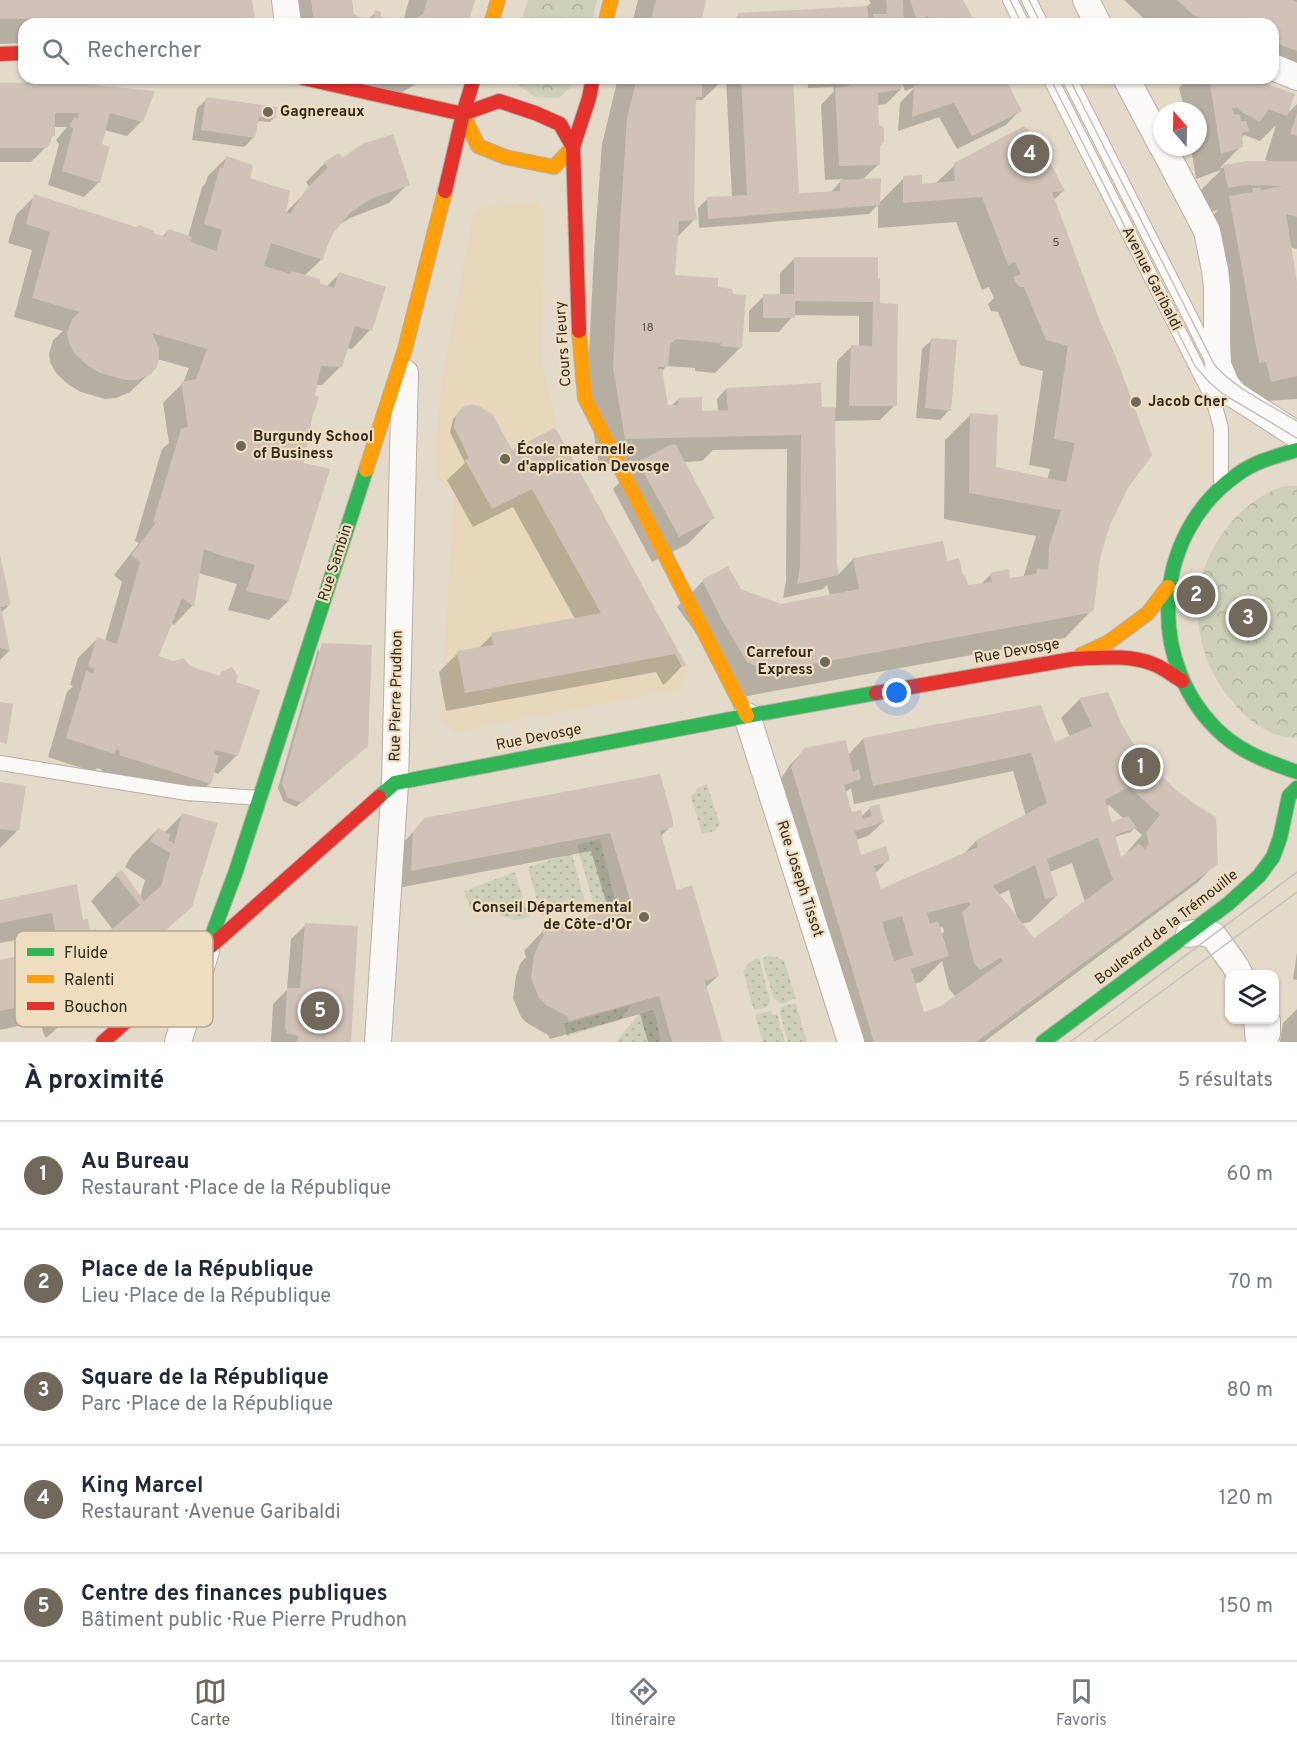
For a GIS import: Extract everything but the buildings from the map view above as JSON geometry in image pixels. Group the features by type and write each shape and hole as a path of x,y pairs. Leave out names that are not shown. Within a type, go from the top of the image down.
{"main road":[{"path":"493,18 498,0"},
{"path":"606,18 611,0"},
{"path":"0,54 18,53"},
{"path":"330,84 463,114 499,101 560,124 573,147 554,167 505,158 478,146 463,114"},
{"name":"Rue Sambin","path":"213,932 236,871 405,349 472,84"},
{"name":"Cours Fleury","path":"591,84 573,147 578,310 585,398 747,716"},
{"path":"1297,450 1246,469 1220,488 1204,506 1185,535 1175,558 1168,587 1167,625 1172,653 1182,681 1200,711 1223,736 1254,758 1277,768 1297,772"},
{"path":"1073,659 1109,642 1148,613 1168,587"},
{"path":"1073,659 1133,658 1160,667 1182,681"},
{"name":"Rue Devosge","path":"395,783 747,716 1073,659"},
{"path":"213,945 395,783"},
{"name":"Boulevard de la Trémouille","path":"1043,1042 1189,934 1259,876 1273,857 1280,838 1289,796 1297,788"},
{"path":"103,1042 120,1027"}],"street":[{"path":"285,0 287,18"},
{"path":"1086,0 1095,18"},
{"path":"1279,70 1297,77"},
{"path":"1129,84 1153,129"},
{"path":"1167,156 1207,231 1215,270 1218,365 1227,386"},
{"name":"Rue Pierre Prudhon","path":"378,1042 395,783 405,349"},
{"name":"Avenue Garibaldi","path":"1227,386 1235,395 1297,435"},
{"name":"Rue Joseph Tissot","path":"747,716 851,1042"},
{"path":"1189,934 1200,932 1213,935 1238,970"},
{"path":"1257,1024 1259,1042"},
{"name":"Rue Sambin","path":"178,1042 183,1027"}],"lane":[{"path":"1010,0 1019,18"},
{"path":"1029,0 1038,18"},
{"name":"Avenue Garibaldi","path":"1053,84 1213,399 1221,428 1220,488"},
{"name":"Avenue Garibaldi","path":"1072,84 1227,386"},
{"path":"0,764 187,793 260,798"},
{"path":"1228,904 1222,917 1221,929 1250,970"},
{"path":"1270,1042 1273,1024"}],"shaded area":[{"name":"École maternelle d'application Devosge","path":"535,202 544,212 542,363 558,432 689,669 679,689 455,732 440,720 454,495 437,476 436,442 442,377 473,217 481,208"}],"green space":[{"path":"528,0 597,0 592,18 522,18"},
{"path":"517,84 574,84 559,98 535,97"},
{"path":"1285,486 1297,486 1297,737 1282,736 1262,728 1244,714 1225,693 1211,669 1202,644 1198,617 1199,591 1206,565 1218,540 1247,507 1265,494"},
{"path":"707,784 720,824 715,831 702,834 691,797 698,788"},
{"path":"600,839 615,900 594,906 577,845"},
{"path":"572,854 585,902 541,915 528,867"},
{"path":"515,872 529,917 515,920 494,913 472,912 464,891"},
{"path":"768,956 784,961 796,998 782,1004 774,999 762,958"},
{"path":"759,958 770,1001 767,1007 754,1010 743,971 746,966"},
{"path":"796,1003 807,1042 788,1042 780,1013 781,1007"},
{"path":"631,1005 620,1020 567,1036 564,1024"},
{"path":"654,1010 661,1042 616,1042 639,1014"},
{"path":"770,1011 773,1015 777,1014 785,1042 763,1042 755,1015"}],"tram line":[{"path":"1010,0 1019,18"},
{"path":"1029,0 1038,18"},
{"path":"1053,84 1195,366 1223,394 1297,438"},
{"path":"1072,84 1214,364 1241,388 1297,421"},
{"path":"1070,1042 1297,872"},
{"path":"1093,1042 1297,892"}],"traffic: fast":[{"path":"1297,450 1267,459 1245,469 1209,500 1188,530 1174,565 1168,601 1170,638 1180,674 1198,707 1224,736 1241,748 1297,772"},
{"path":"213,933 236,871 366,470"},
{"path":"379,797 395,783 876,693"},
{"path":"1043,1042 1228,904 1259,876 1273,857 1280,838 1289,796 1297,788"}],"traffic: slow":[{"path":"493,18 498,0"},
{"path":"606,18 611,0"},
{"path":"463,114 478,146 505,157 554,167 573,147"},
{"path":"366,470 405,349 445,191"},
{"path":"579,331 585,398 747,716"},
{"path":"1081,655 1109,642 1148,613 1168,587"}],"traffic: jam":[{"path":"0,54 18,53"},
{"path":"330,84 463,114 499,101 560,124 573,147"},
{"path":"445,191 472,84"},
{"path":"579,331 573,147 592,84"},
{"path":"876,693 1073,659 1134,659 1153,664 1182,681"},
{"path":"213,944 379,797"},
{"path":"103,1042 120,1027"}],"place":[{"name":"Gagnereaux","path":"268,112"},
{"name":"King Marcel","path":"1030,154"},
{"name":"Jacob Cher","path":"1136,402"},
{"name":"Burgundy School of Business","path":"241,446"},
{"name":"École maternelle d'application Devosge","path":"505,459"},
{"name":"Place de la République","path":"1196,595"},
{"name":"Square de la République","path":"1248,618"},
{"name":"Carrefour Express","path":"825,662"},
{"name":"Au Bureau","path":"1141,767"},
{"name":"Conseil Départemental de Côte-d'Or","path":"644,917"},
{"name":"Centre des finances publiques","path":"320,1011"}]}
